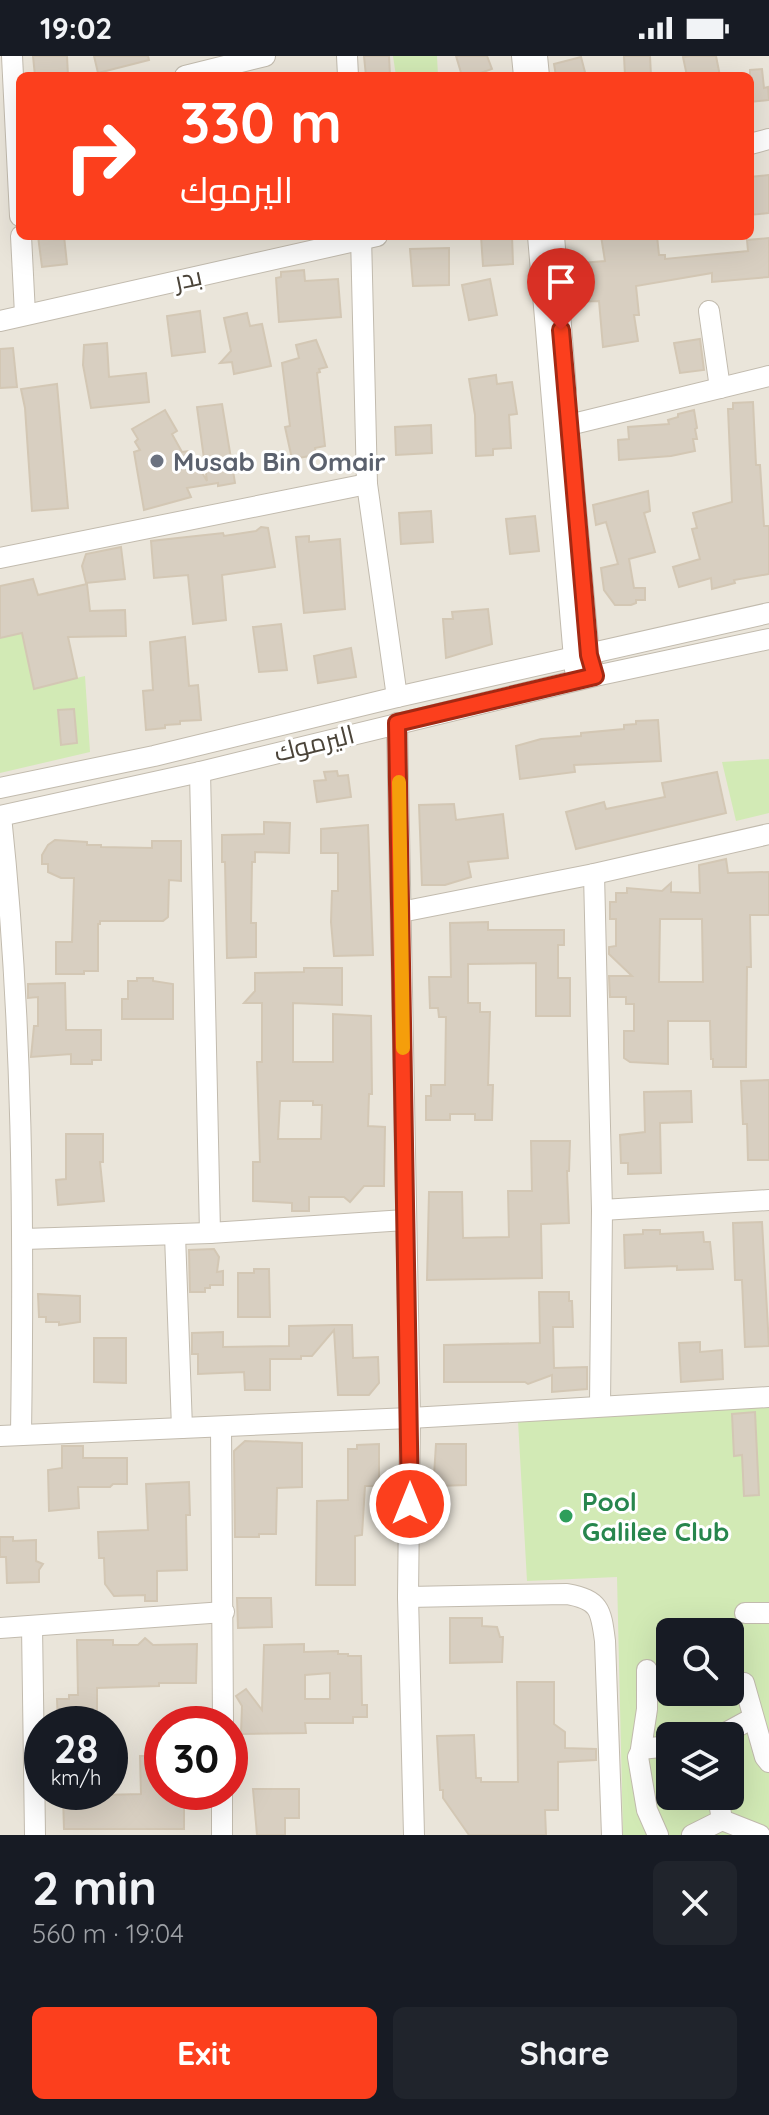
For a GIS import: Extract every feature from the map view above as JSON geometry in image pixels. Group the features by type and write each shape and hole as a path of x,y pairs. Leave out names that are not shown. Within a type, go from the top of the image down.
{"street":[{"path":"12,56 16,106"},
{"path":"207,72 265,56"},
{"path":"21,240 25,314"},
{"name":"بدر","path":"0,321 353,240"},
{"path":"366,240 367,484 397,697"},
{"path":"538,240 581,657 586,678"},
{"path":"554,240 569,425 581,657"},
{"path":"709,311 720,388"},
{"path":"569,425 769,376"},
{"path":"0,558 367,484"},
{"path":"0,788 154,756 397,697 769,613"},
{"name":"اليرموك","path":"1,816 200,772 586,678 769,639"},
{"path":"397,723 414,1835"},
{"path":"200,772 210,1233"},
{"path":"1,816 13,924 24,1239 21,1435"},
{"path":"401,912 594,874 769,834"},
{"path":"594,874 602,1210 600,1405"},
{"path":"602,1210 769,1200"},
{"path":"24,1239 175,1235 405,1220"},
{"path":"175,1235 182,1428"},
{"path":"0,1436 410,1418 769,1397"},
{"path":"221,1427 223,1706"},
{"path":"408,1597 567,1594 586,1598 596,1605 602,1616 605,1641 612,1835"},
{"path":"0,1628 224,1612"},
{"path":"745,1613 769,1613"},
{"path":"32,1626 35,1835"},
{"path":"647,1670 647,1709 642,1749 638,1757 647,1810 658,1835"},
{"path":"744,1683 769,1762"},
{"path":"744,1723 753,1718"},
{"path":"642,1749 656,1748"},
{"path":"222,1810 222,1835"},
{"path":"720,1810 722,1820"},
{"path":"692,1835 722,1820 760,1835"}],"shaded area":[{"path":"0,56 769,56 769,1835 0,1835"}],"green space":[{"path":"393,56 437,56 438,72 395,72"},
{"path":"22,633 34,688 85,676 90,752 0,773 0,638"},
{"path":"769,759 769,813 736,821 722,762"},
{"path":"769,1406 769,1835 623,1835 617,1577 527,1581 518,1421"}],"building":[{"path":"33,56 67,56 68,72 35,72"},
{"path":"94,56 148,56 149,60 98,72"},
{"path":"364,56 389,56 390,72 366,72"},
{"path":"456,56 487,56 492,69 483,72 461,72"},
{"path":"624,56 650,56 651,72 625,72"},
{"path":"716,56 719,72 686,72 683,57"},
{"path":"581,57 585,72 555,72 554,64"},
{"path":"762,69 769,100 754,102 754,72 750,70"},
{"path":"769,175 769,213 754,215 754,177"},
{"path":"769,238 769,277 712,282 712,273 636,286 639,315 634,315 638,341 603,347 599,301 574,302 570,264 605,261 602,240 657,240 659,255 665,255 665,259 748,251 747,240"},
{"path":"39,240 64,240 67,264 42,267"},
{"path":"481,240 512,240 513,264 483,266"},
{"path":"449,248 449,285 413,286 410,249"},
{"path":"304,270 305,281 338,279 341,317 279,322 276,278 281,277 281,272"},
{"path":"490,279 497,315 469,320 462,285"},
{"path":"200,311 205,352 172,356 167,316"},
{"path":"247,313 250,326 262,324 271,366 234,374 232,362 220,363 231,351 224,318"},
{"path":"700,339 704,370 680,373 674,343"},
{"path":"316,340 327,367 319,369 317,373 325,446 315,448 316,455 292,459 285,427 290,426 282,363 299,358 296,345"},
{"path":"107,343 109,377 146,373 149,402 91,408 83,365 84,345"},
{"path":"13,348 17,387 0,388 0,349"},
{"path":"496,375 497,384 512,382 517,414 509,415 511,448 493,449 493,455 476,456 475,415 469,379"},
{"path":"57,384 68,508 32,511 21,389"},
{"path":"753,402 756,465 760,465 764,526 769,526 769,574 734,580 735,583 712,589 711,578 679,587 673,567 700,559 692,529 697,528 693,513 732,502 728,409 733,409 733,403"},
{"path":"222,404 235,483 187,488 191,497 144,510 134,452 140,450 132,429 165,410 177,431 172,434 182,452 189,451 207,481 197,407"},
{"path":"694,410 697,428 697,439 693,439 695,451 619,460 618,440 629,439 628,427 669,424 668,420 678,417 678,414"},
{"path":"431,425 432,453 396,455 395,427"},
{"path":"648,491 650,511 644,513 655,552 629,559 634,588 645,588 645,600 636,600 631,605 615,605 604,590 601,568 618,564 606,522 596,525 593,505"},
{"path":"431,511 433,542 401,544 399,513"},
{"path":"535,516 539,551 510,554 506,519"},
{"path":"261,527 268,528 275,567 222,575 226,620 193,624 188,575 154,578 151,541 223,533 224,536 256,531"},
{"path":"309,536 309,542 340,539 345,609 304,613 296,537"},
{"path":"121,547 125,579 86,583 82,566 86,554"},
{"path":"33,579 38,595 87,584 90,611 125,610 126,636 68,637 77,678 34,689 22,633 0,638 0,586"},
{"path":"488,609 492,644 446,658 443,619 453,619 452,612"},
{"path":"281,624 287,670 259,672 253,627"},
{"path":"185,637 189,686 198,685 201,720 180,721 180,724 165,725 165,728 146,730 143,691 153,690 150,642"},
{"path":"351,648 356,677 318,683 314,656"},
{"path":"74,709 77,743 61,745 58,710"},
{"path":"658,720 661,761 574,765 575,772 520,779 516,746 541,739 624,729 624,725 636,724 636,721"},
{"path":"337,771 338,776 348,775 351,797 317,802 314,781 326,780 324,772"},
{"path":"717,772 726,813 576,849 566,812 604,802 606,809 665,797 662,783"},
{"path":"454,804 456,820 503,814 508,858 468,862 471,877 445,885 422,885 419,805"},
{"path":"264,822 290,823 289,853 255,852 255,862 252,862 251,923 256,923 256,957 227,958 222,835 264,834"},
{"path":"368,825 373,955 334,956 332,891 338,891 338,853 321,853 321,829"},
{"path":"55,840 87,842 87,845 101,847 152,848 152,841 181,841 181,881 169,880 168,917 163,921 100,921 98,971 56,974 56,942 72,942 74,878 61,878 48,872 48,864 42,864 42,855"},
{"path":"726,859 728,873 769,872 769,915 750,915 746,1067 713,1067 710,1021 668,1021 668,1064 630,1062 624,1058 624,1031 634,1031 634,1004 626,1004 626,997 610,997 609,976 632,976 609,954 609,947 616,946 616,919 610,919 610,902 616,902 616,893 627,893 627,888 662,891 671,883 671,892 700,893 699,865","holes":["660,919 702,919 703,982 659,982"]},
{"path":"488,922 488,930 564,930 564,945 558,945 558,978 570,978 570,1016 536,1016 536,963 468,964 468,1003 480,1003 480,1012 490,1012 488,1085 493,1085 492,1120 475,1120 475,1114 450,1114 450,1120 426,1120 426,1096 431,1096 431,1085 445,1085 446,1017 439,1017 438,1008 430,1008 429,977 451,977 450,923"},
{"path":"304,968 342,968 342,1005 293,1003 293,1062 333,1062 333,1014 371,1016 372,1094 369,1094 368,1126 385,1127 384,1186 364,1186 350,1202 344,1197 309,1197 309,1211 292,1211 292,1203 253,1201 253,1162 260,1162 257,1062 262,1062 262,1003 244,1003 255,991 255,973 304,972","holes":["280,1101 313,1101 313,1105 322,1105 321,1139 278,1139"]},
{"path":"137,978 153,978 153,981 173,984 173,1019 122,1019 122,999 128,999 128,981 137,981"},
{"path":"65,983 66,1030 101,1030 101,1060 92,1060 92,1064 71,1064 71,1054 31,1057 34,1026 38,1026 38,997 28,998 28,984"},
{"path":"769,1080 769,1160 748,1160 741,1081"},
{"path":"691,1091 692,1122 660,1123 661,1173 628,1174 628,1163 621,1163 620,1135 645,1132 644,1092"},
{"path":"66,1134 103,1134 103,1162 100,1162 104,1201 58,1205 56,1180 66,1179"},
{"path":"531,1141 570,1141 567,1171 569,1223 541,1224 542,1278 427,1280 429,1192 462,1192 463,1238 509,1237 508,1191 532,1191"},
{"path":"762,1222 769,1346 745,1347 742,1280 735,1280 733,1223"},
{"path":"643,1230 660,1230 660,1234 703,1232 704,1242 710,1242 713,1269 677,1270 677,1266 625,1268 624,1235 643,1234"},
{"path":"214,1249 219,1257 217,1272 223,1271 223,1285 210,1285 205,1292 190,1292 189,1250"},
{"path":"254,1269 269,1269 270,1317 238,1317 238,1273 254,1273"},
{"path":"539,1292 569,1292 573,1327 553,1327 554,1368 587,1367 587,1389 552,1392 552,1375 528,1384 444,1382 444,1345 540,1343"},
{"path":"38,1294 80,1296 80,1322 59,1325 59,1322 46,1322 46,1317 39,1317"},
{"path":"352,1325 353,1358 378,1357 379,1383 369,1395 338,1395 334,1330 312,1356 270,1359 270,1390 245,1390 244,1372 198,1374 198,1354 192,1354 192,1333 223,1332 223,1347 289,1346 289,1326"},
{"path":"94,1338 126,1338 126,1383 94,1382"},
{"path":"700,1342 700,1352 722,1350 723,1379 681,1382 679,1343"},
{"path":"755,1412 759,1495 744,1496 742,1455 734,1456 732,1414"},
{"path":"245,1441 302,1443 302,1487 277,1488 276,1534 235,1537 234,1451"},
{"path":"379,1444 379,1486 365,1486 362,1535 355,1536 355,1585 316,1585 317,1501 348,1500 348,1449 357,1449 357,1445"},
{"path":"436,1444 466,1444 466,1485 438,1486 438,1476 434,1476"},
{"path":"62,1446 83,1446 83,1458 127,1458 127,1484 78,1487 79,1508 49,1511 48,1470 62,1468"},
{"path":"189,1482 187,1570 157,1571 157,1601 145,1601 145,1595 114,1596 105,1584 104,1558 99,1558 98,1532 148,1530 146,1484"},
{"path":"0,1537 13,1537 13,1541 36,1540 36,1561 43,1564 39,1570 39,1582 7,1583 6,1557 0,1557"},
{"path":"237,1598 271,1598 272,1627 238,1628"},
{"path":"450,1618 482,1618 482,1626 497,1627 500,1637 503,1637 502,1662 450,1663"},
{"path":"145,1638 153,1645 197,1644 196,1683 97,1688 97,1706 57,1706 57,1699 78,1695 77,1640 113,1640 113,1645 138,1645"},
{"path":"304,1644 304,1652 338,1651 338,1654 361,1656 362,1705 367,1705 367,1717 353,1717 353,1723 305,1723 306,1733 248,1734 248,1706 242,1706 236,1696 246,1689 262,1710 264,1645","holes":["330,1673 330,1699 305,1699 305,1675"]},
{"path":"517,1682 554,1682 554,1724 565,1732 565,1748 596,1749 596,1760 558,1762 558,1810 545,1810 546,1835 469,1835 443,1798 443,1790 440,1790 437,1736 474,1735 476,1778 481,1778 481,1782 518,1782"},
{"path":"140,1756 144,1756 144,1810 184,1810 184,1829 64,1829 63,1810 128,1810 128,1794 141,1794"},
{"path":"253,1789 299,1789 299,1818 285,1818 285,1835 257,1835"}],"slow traffic":[{"path":"399,782 403,1048"}],"place":[{"name":"Musab Bin Omair","path":"157,461"},
{"name":"Pool Galilee Club","path":"566,1516"}],"route":[{"path":"410,1504 397,723 595,676 589,655 561,330"}]}
